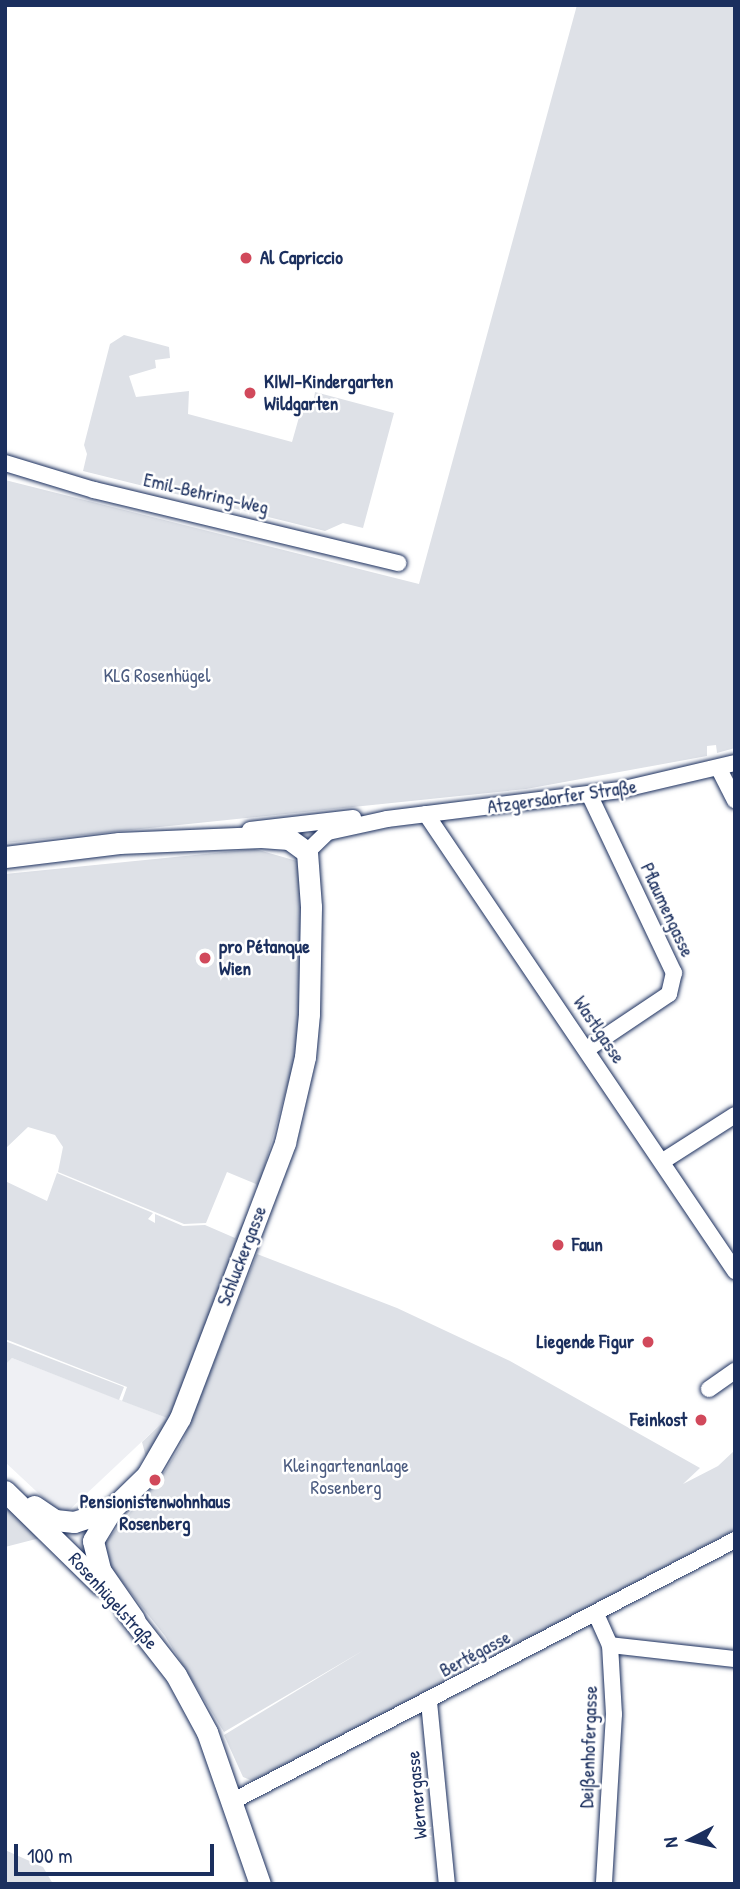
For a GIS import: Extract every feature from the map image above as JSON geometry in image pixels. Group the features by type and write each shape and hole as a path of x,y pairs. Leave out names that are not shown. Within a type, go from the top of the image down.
{"main road":[{"name":"Atzgersdorfer Straße","path":"5,857 119,843 219,838 282,838 297,842 307,852"},
{"name":"Schluckergasse","path":"134,1619 93,1553 93,1541 112,1509 147,1475 180,1418 285,1143 305,1056 309,1013 311,907 307,852"},
{"path":"5,1477 46,1516 58,1521 87,1519 112,1509"},
{"name":"Rosenhügelstraße","path":"5,1491 134,1619 176,1675 207,1732 260,1884"}],"street":[{"name":"Emil-Behring-Weg","path":"5,463 94,490 398,563"},
{"name":"Atzgersdorfer Straße","path":"307,852 328,832 387,819 589,794 727,766"},
{"path":"727,766 735,800"},
{"name":"Pflaumengasse","path":"587,1049 669,994 674,973 589,794"},
{"name":"Wastlgasse","path":"426,814 735,1271"},
{"name":"Atzgersdorfer Straße","path":"219,838 234,832 315,821 387,819"},
{"path":"663,1161 735,1115"},
{"path":"709,1389 735,1371"},
{"name":"Bertégasse","path":"233,1801 429,1702 735,1540"},
{"name":"Deißenhofergasse","path":"596,1614 610,1645 614,1714 604,1884"},
{"path":"610,1645 735,1659"},
{"name":"Wernergasse","path":"429,1702 446,1884"}],"shaded area":[{"path":"12,1358 167,1418 67,1512 52,1506 5,1462 5,1365"}],"green space":[{"name":"KLG Rosenhügel","path":"577,5 735,5 735,748 717,753 716,745 707,746 707,756 526,789 5,843 5,480 419,584"},
{"path":"124,335 169,347 170,358 155,360 156,368 129,376 136,397 189,391 188,414 292,442 303,403 334,412 314,398 315,392 394,413 363,528 343,523 325,531 83,471 87,454 84,445 110,344"},
{"path":"255,849 304,863 301,1007 294,1062 258,1190 256,1184 227,1172 206,1223 184,1224 58,1172 63,1147 55,1135 28,1127 5,1149 5,874"},
{"path":"57,1173 153,1213 148,1219 155,1223 155,1214 183,1226 205,1225 235,1238 254,1201 169,1418 146,1457 142,1442 167,1418 122,1401 127,1387 5,1339 5,1181 47,1201"},
{"name":"Kleingartenanlage Rosenberg","path":"257,1254 397,1308 510,1361 700,1468 683,1484 718,1466 735,1450 735,1530 298,1760 253,1781 243,1777 224,1735 364,1650 224,1732 165,1636 108,1564 103,1545 165,1471 182,1443"},
{"path":"5,1341 124,1387 119,1400 12,1358 5,1365"},
{"path":"5,1505 40,1538 5,1547"},
{"path":"5,1850 43,1867 53,1884 5,1884"}],"place":[{"name":"Al Capriccio","path":"246,258"},
{"name":"KIWI-Kindergarten Wildgarten","path":"250,393"},
{"name":"pro Pétanque Wien","path":"205,958"},
{"name":"Faun","path":"558,1245"},
{"name":"Liegende Figur","path":"648,1342"},
{"name":"Feinkost","path":"701,1420"},
{"name":"Pensionistenwohnhaus Rosenberg","path":"155,1480"}]}
